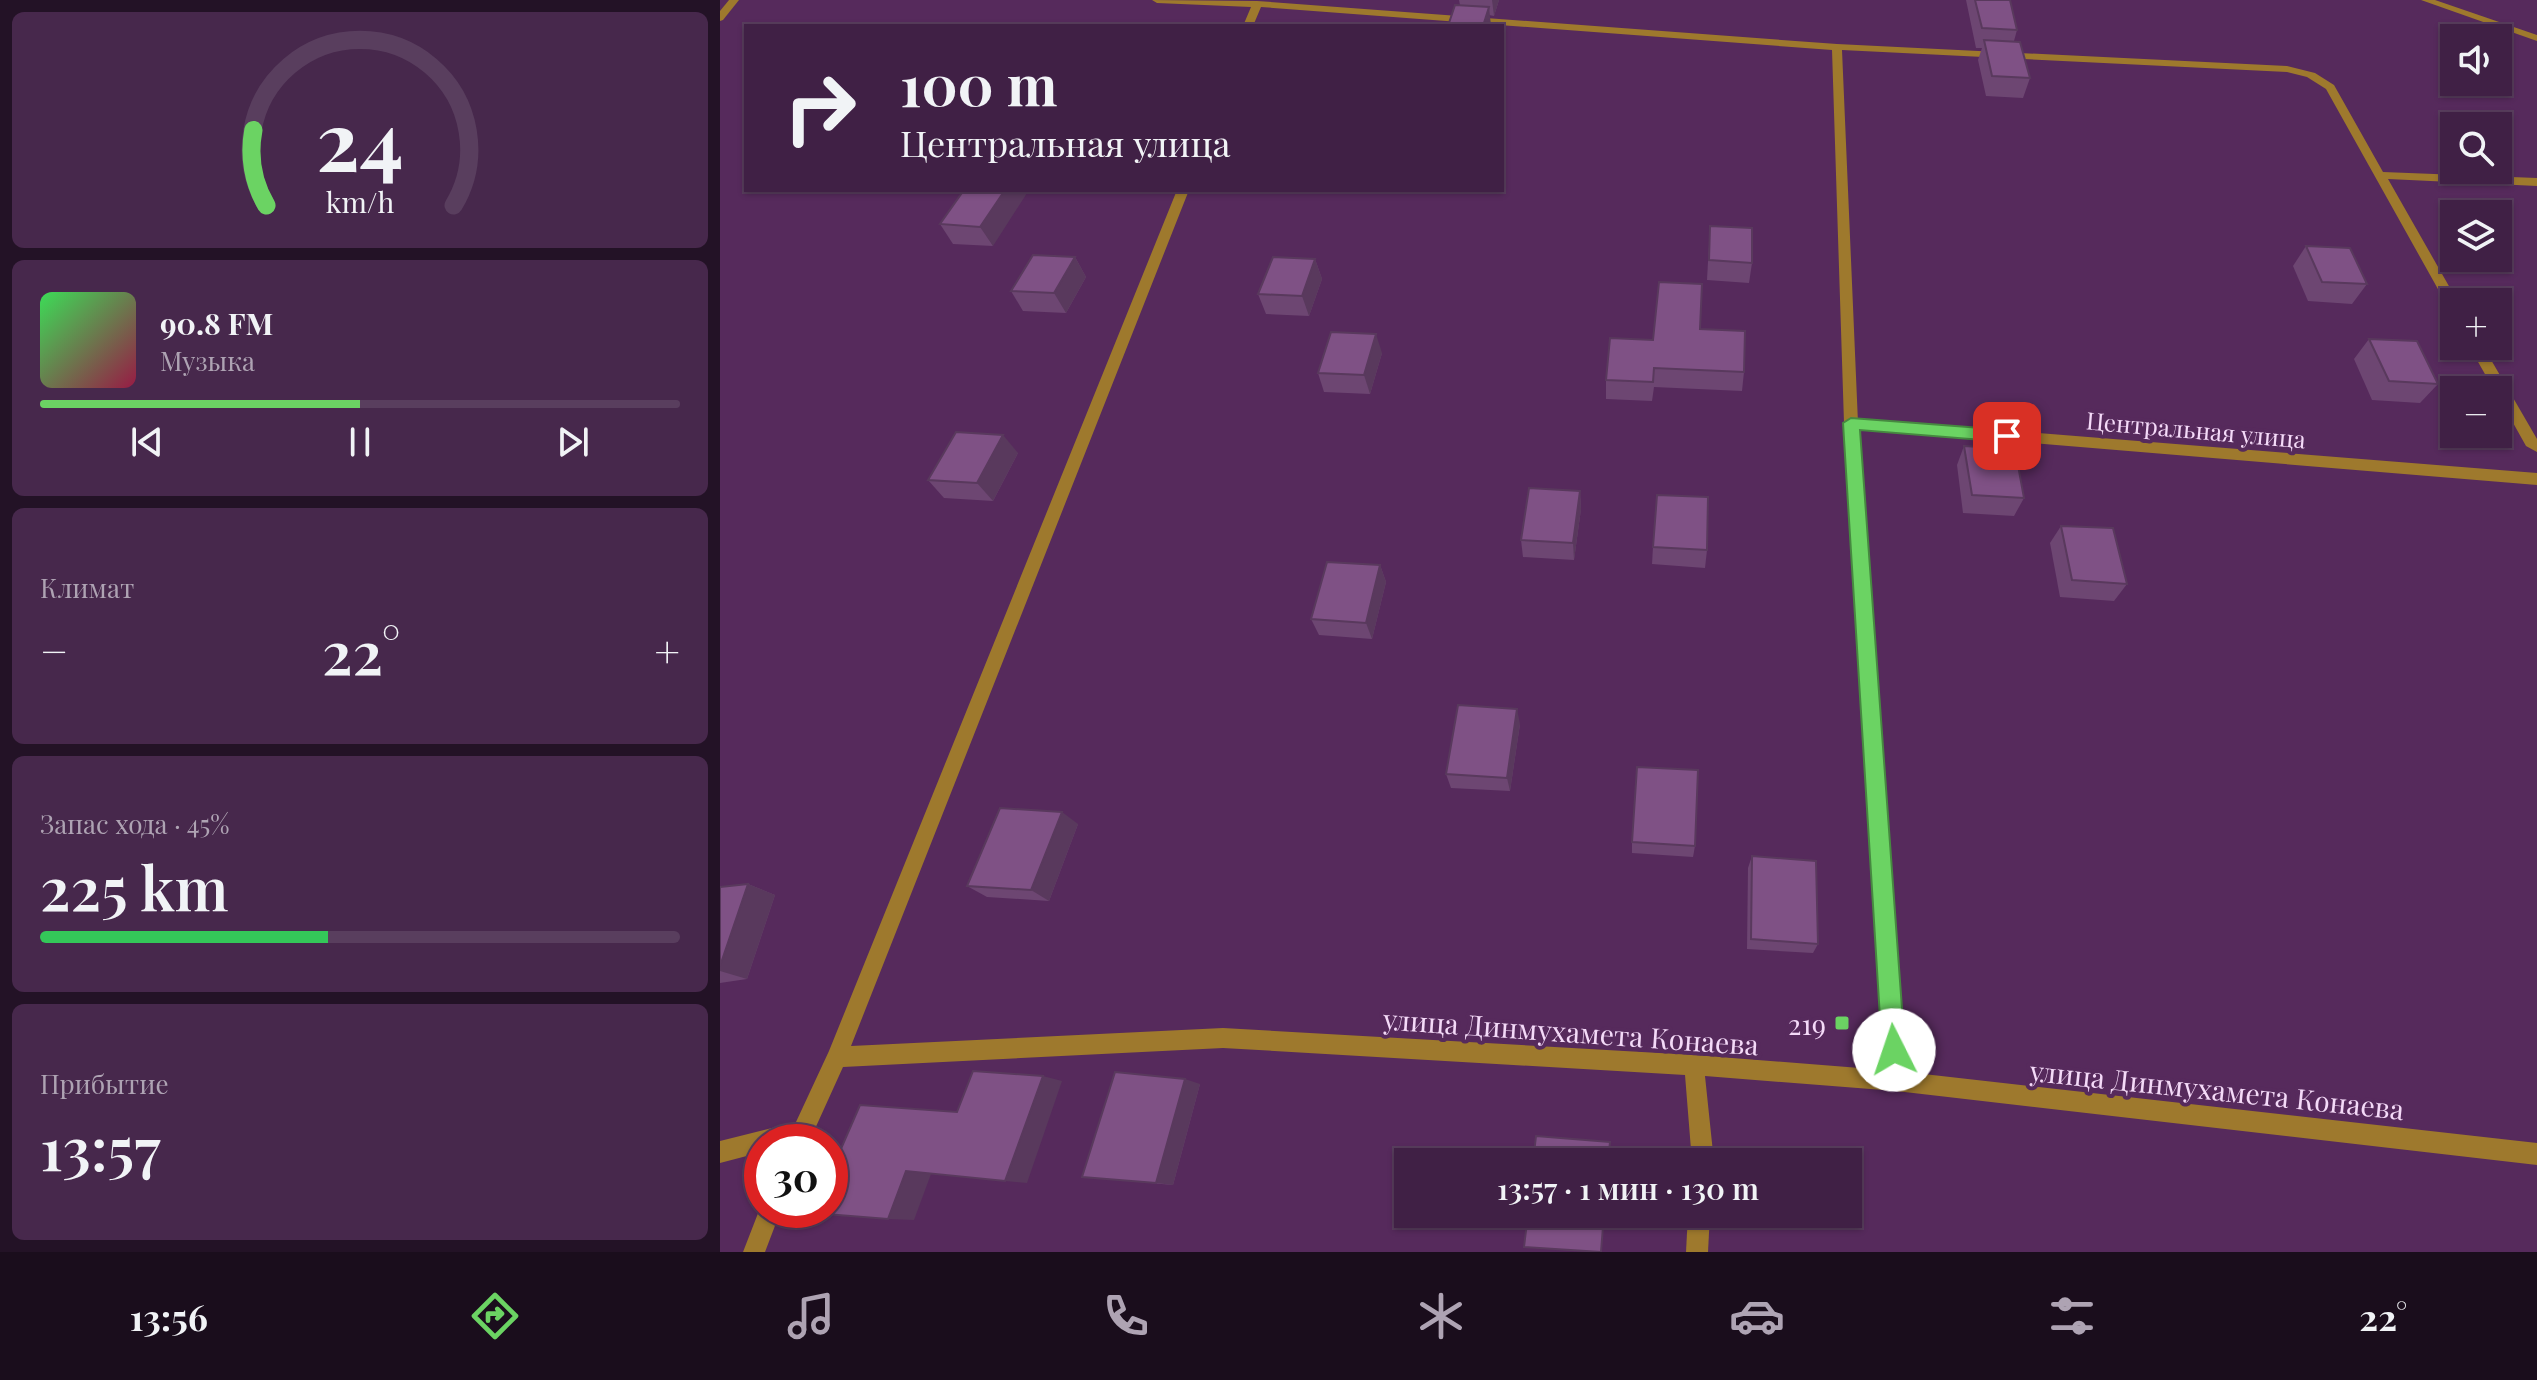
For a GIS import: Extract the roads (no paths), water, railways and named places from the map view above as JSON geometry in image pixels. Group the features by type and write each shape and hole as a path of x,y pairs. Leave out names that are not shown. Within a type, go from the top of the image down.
{"street":[{"path":"720,18 734,0"},
{"path":"1157,0 1257,4 1837,47 2287,69 2311,75 2330,87 2443,288"},
{"path":"2426,0 2537,38"},
{"path":"1249,24 1257,4"},
{"path":"1837,47 1851,423 1896,1081"},
{"path":"2379,175 2537,182"},
{"path":"806,1124 837,1057 1182,192"},
{"path":"2484,360 2531,442 2537,447"},
{"name":"Центральная улица","path":"1851,423 2537,479"},
{"name":"улица Динмухамета Конаева","path":"837,1057 1223,1038 1694,1065 1896,1081 2537,1154"},
{"path":"1694,1065 1702,1148"},
{"path":"720,1152 744,1147"},
{"path":"754,1252 763,1228"},
{"path":"1697,1252 1698,1228"}],"place":[{"name":"219","path":"1842,1023"}]}
